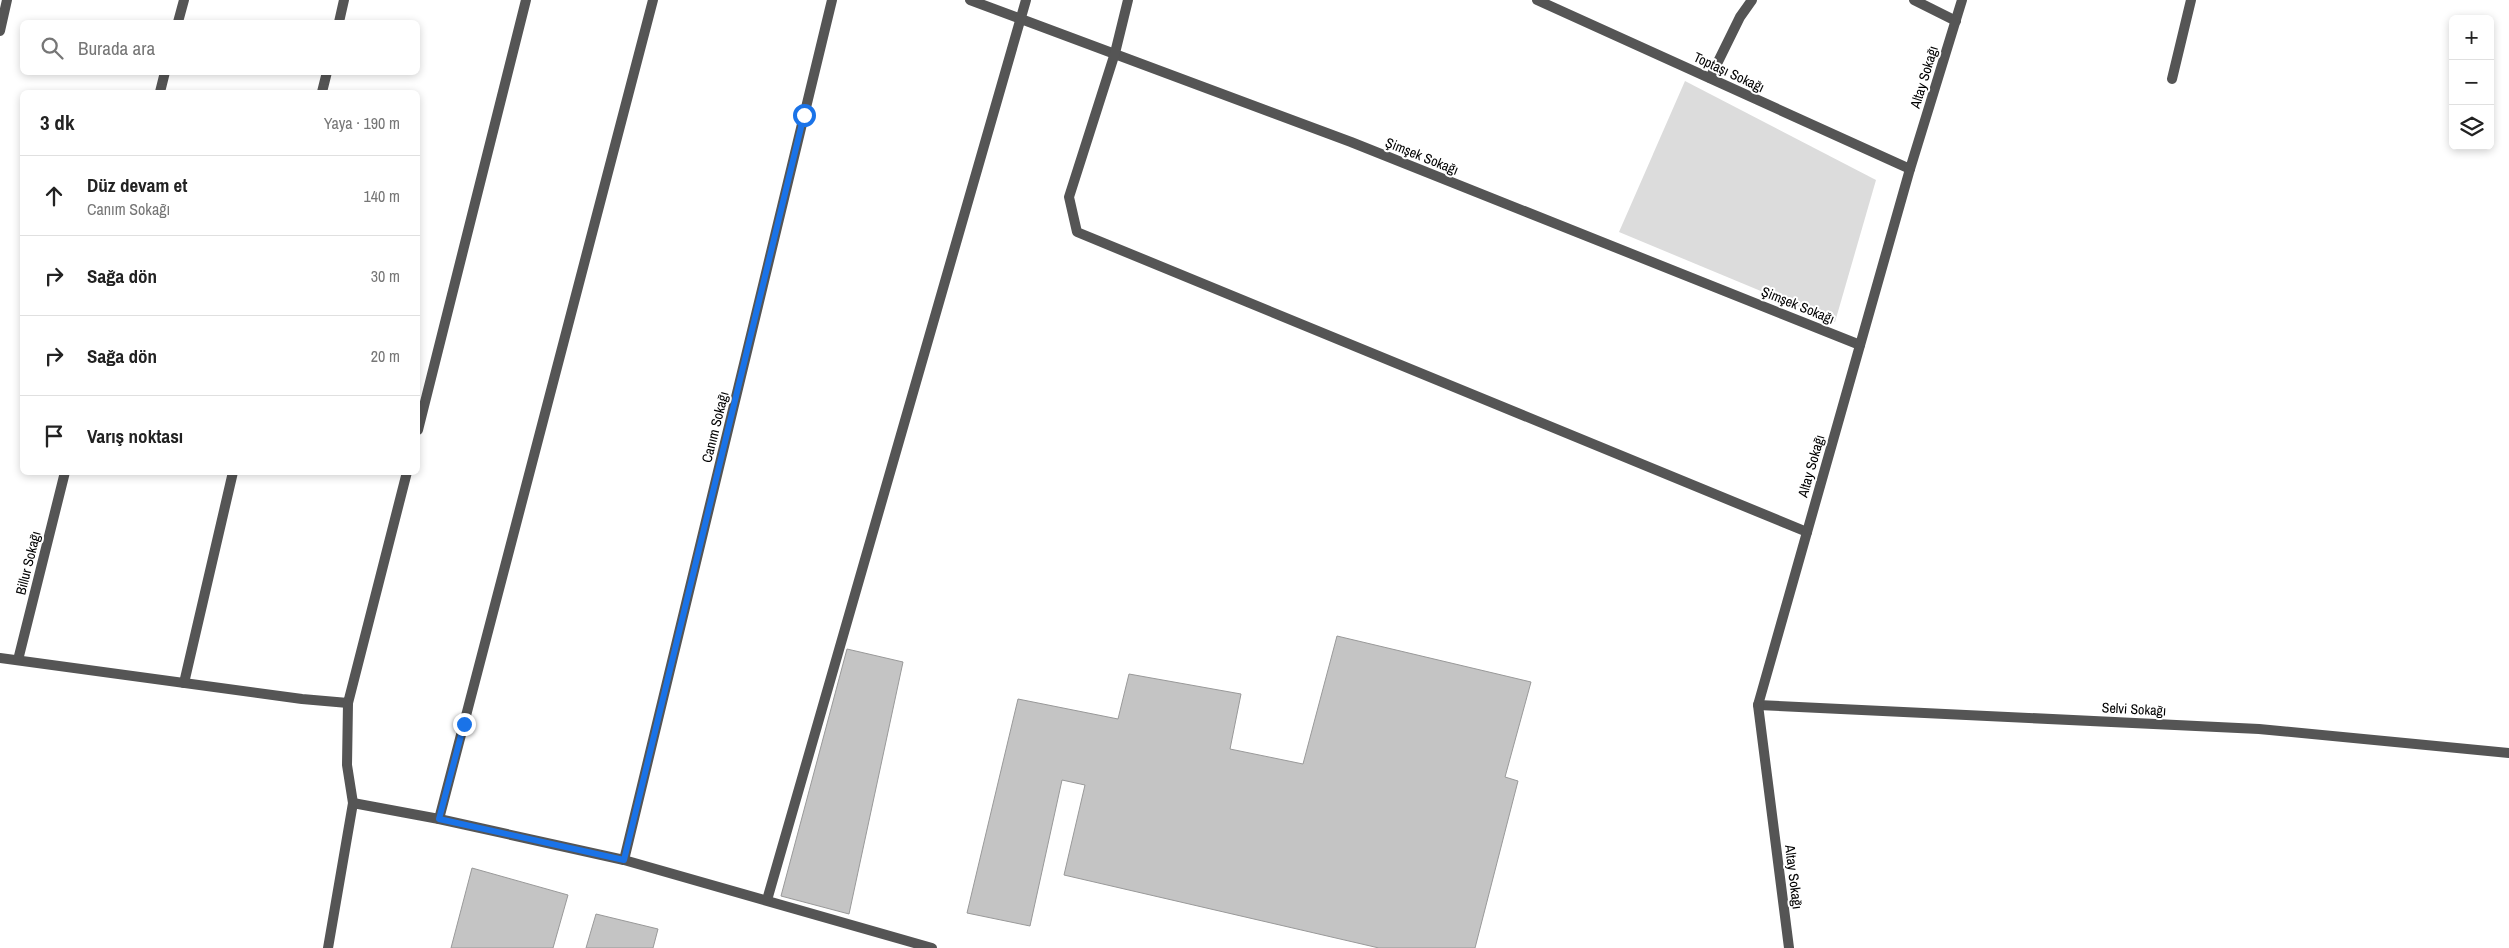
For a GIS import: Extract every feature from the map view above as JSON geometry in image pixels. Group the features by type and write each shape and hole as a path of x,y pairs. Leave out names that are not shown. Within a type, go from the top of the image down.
{"street":[{"path":"0,31 7,0"},
{"path":"179,20 184,0"},
{"path":"339,20 344,0"},
{"path":"420,422 526,0"},
{"path":"439,819 653,0"},
{"name":"Canım Sokağı","path":"624,860 832,0"},
{"name":"Şimşek Sokağı","path":"970,0 1360,146 1860,345"},
{"path":"767,900 1026,0"},
{"path":"1128,0 1115,53 1068,197 1077,232 1807,532"},
{"name":"Toptaşı Sokağı","path":"1537,0 1910,169"},
{"path":"1710,78 1740,17 1752,0"},
{"path":"1914,0 1956,21"},
{"name":"Altay Sokağı","path":"1789,948 1758,705 1910,169 1962,0"},
{"path":"2172,79 2191,0"},
{"path":"161,90 165,75"},
{"path":"322,90 326,75"},
{"name":"Billur Sokağı","path":"18,660 64,475"},
{"path":"184,683 233,475"},
{"path":"328,948 353,803 347,765 348,703 406,475"},
{"path":"0,658 348,703"},
{"name":"Selvi Sokağı","path":"1758,705 2259,729 2509,753"},
{"path":"353,803 439,819 624,860 932,948"}],"shaded area":[{"path":"1685,81 1876,180 1835,322 1619,232"}],"building":[{"path":"1337,636 1531,682 1505,777 1518,781 1475,948 1379,948 1064,875 1085,785 1062,780 1030,926 967,913 1018,699 1118,719 1129,674 1241,694 1230,749 1303,764"},
{"path":"847,649 903,662 849,914 781,896"},
{"path":"472,868 568,895 553,948 451,948"},
{"path":"596,914 658,929 653,948 586,948"}],"route":[{"path":"464,724 439,819 624,860 804,115"}]}
